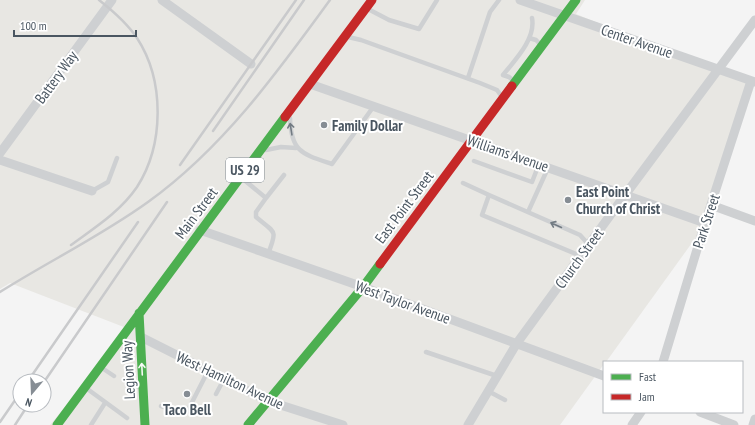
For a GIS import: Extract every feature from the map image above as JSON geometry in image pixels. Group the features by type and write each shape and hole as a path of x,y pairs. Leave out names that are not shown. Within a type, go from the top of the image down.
{"main road":[{"name":"Main Street","path":"57,425 200,230 372,0"},
{"name":"East Point Street","path":"248,425 253,413 268,401 363,287 576,0"},
{"name":"Legion Way","path":"139,313 145,425"}],"street":[{"name":"Battery Way","path":"0,153 112,0"},
{"path":"162,0 251,64"},
{"name":"Center Avenue","path":"520,0 753,82"},
{"name":"Church Street","path":"469,425 517,343 755,20"},
{"name":"Park Street","path":"663,361 705,223 753,82"},
{"name":"Williams Avenue","path":"310,84 705,223"},
{"path":"0,160 92,191"},
{"path":"711,205 755,221"},
{"name":"West Taylor Avenue","path":"200,230 363,287 603,376"},
{"name":"West Hamilton Avenue","path":"140,337 183,363 208,371 268,401 339,424"},
{"path":"632,425 640,413"},
{"path":"703,413 734,425"},
{"path":"753,425 755,419"}],"lane":[{"path":"366,8 389,20 419,29 437,0"},
{"path":"468,78 490,12 499,0"},
{"path":"515,82 509,77 503,75 529,38 533,24 532,18"},
{"path":"345,37 361,40 468,78 497,90 503,98"},
{"path":"529,38 536,40 542,45"},
{"path":"517,57 529,62"},
{"path":"258,152 281,147 296,148 307,156 332,164 374,106"},
{"path":"290,110 290,125 296,148"},
{"path":"92,191 108,182 117,158"},
{"path":"474,161 532,182 539,164"},
{"path":"528,212 548,168"},
{"path":"268,254 274,237 273,231 256,217 256,212 284,176"},
{"path":"240,177 266,198"},
{"path":"463,183 580,235 589,245"},
{"path":"489,195 482,215 581,256"},
{"path":"426,352 497,376"},
{"path":"100,366 114,376"},
{"path":"161,406 178,412 187,412 208,371"},
{"path":"216,394 224,379"},
{"path":"132,387 143,386"},
{"path":"85,387 127,418"},
{"path":"488,391 505,400"},
{"path":"90,425 105,403"}],"shaded area":[{"path":"0,0 585,0 576,14 748,84 707,222 607,361 603,361 603,365 560,425 50,425 129,329 10,283 0,289"}],"railway":[{"path":"71,245 115,212 137,187 146,170 156,133 158,113 156,93 153,74 146,55 129,27 99,0"},
{"path":"180,165 296,0"},
{"path":"213,131 304,0"},
{"path":"0,292 112,226 148,202 175,181 224,134 247,108 290,55 330,0"},
{"path":"50,373 167,202"},
{"path":"34,373 138,222"},
{"path":"0,422 12,405"},
{"path":"15,425 23,413"}],"traffic: fast":[{"path":"512,86 576,0"},
{"path":"57,425 285,117"},
{"path":"248,425 363,287 380,264"},
{"path":"139,313 145,425"}],"traffic: jam":[{"path":"285,117 372,0"},
{"path":"380,264 512,86"}],"place":[{"name":"Family Dollar","path":"324,125"},
{"name":"East Point Church of Christ","path":"568,200"},
{"name":"Taco Bell","path":"187,394"}]}
